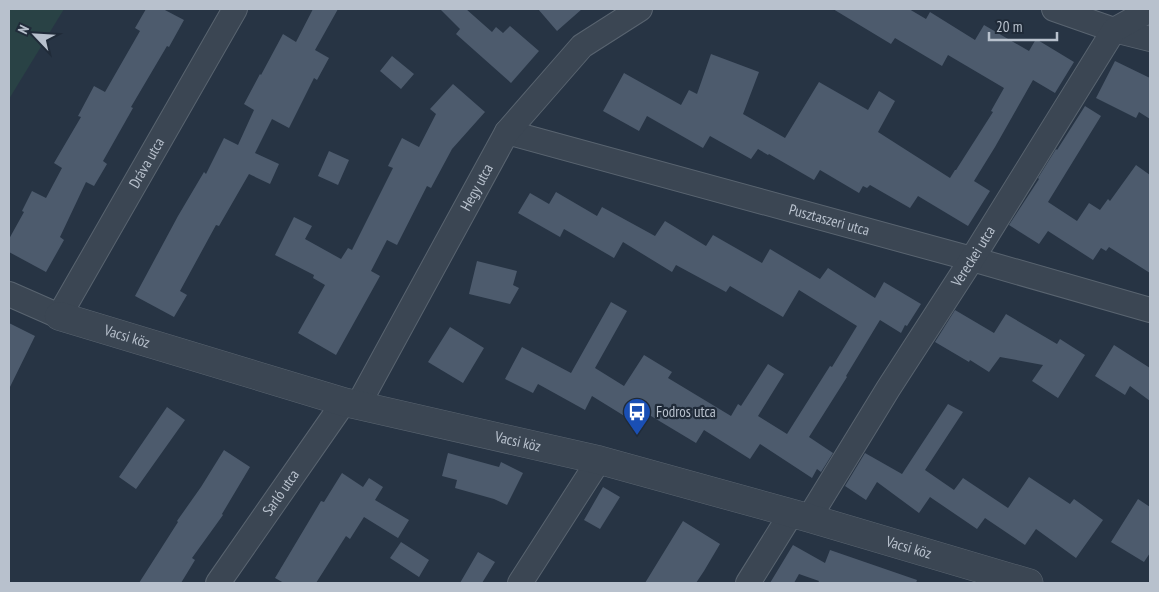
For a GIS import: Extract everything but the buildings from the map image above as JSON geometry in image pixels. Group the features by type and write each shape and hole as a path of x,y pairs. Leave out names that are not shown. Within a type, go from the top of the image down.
{"street":[{"name":"Dráva utca","path":"58,316 235,9"},
{"name":"Hegy utca","path":"351,403 507,132 582,46 640,9"},
{"path":"1054,9 1114,30 1150,39"},
{"name":"Vereckei utca","path":"748,583 800,516 888,388 972,259 1114,30 1150,10"},
{"name":"Pusztaszeri utca","path":"507,132 972,259 1150,310"},
{"name":"Vacsi köz","path":"9,294 58,316 351,403 599,460 800,516 981,577 1028,583"},
{"name":"Sarló utca","path":"218,583 351,403"},
{"path":"520,583 599,460"}],"green space":[{"path":"9,9 64,9 9,99"}],"place":[{"name":"Fodros utca","path":"637,436"}]}
